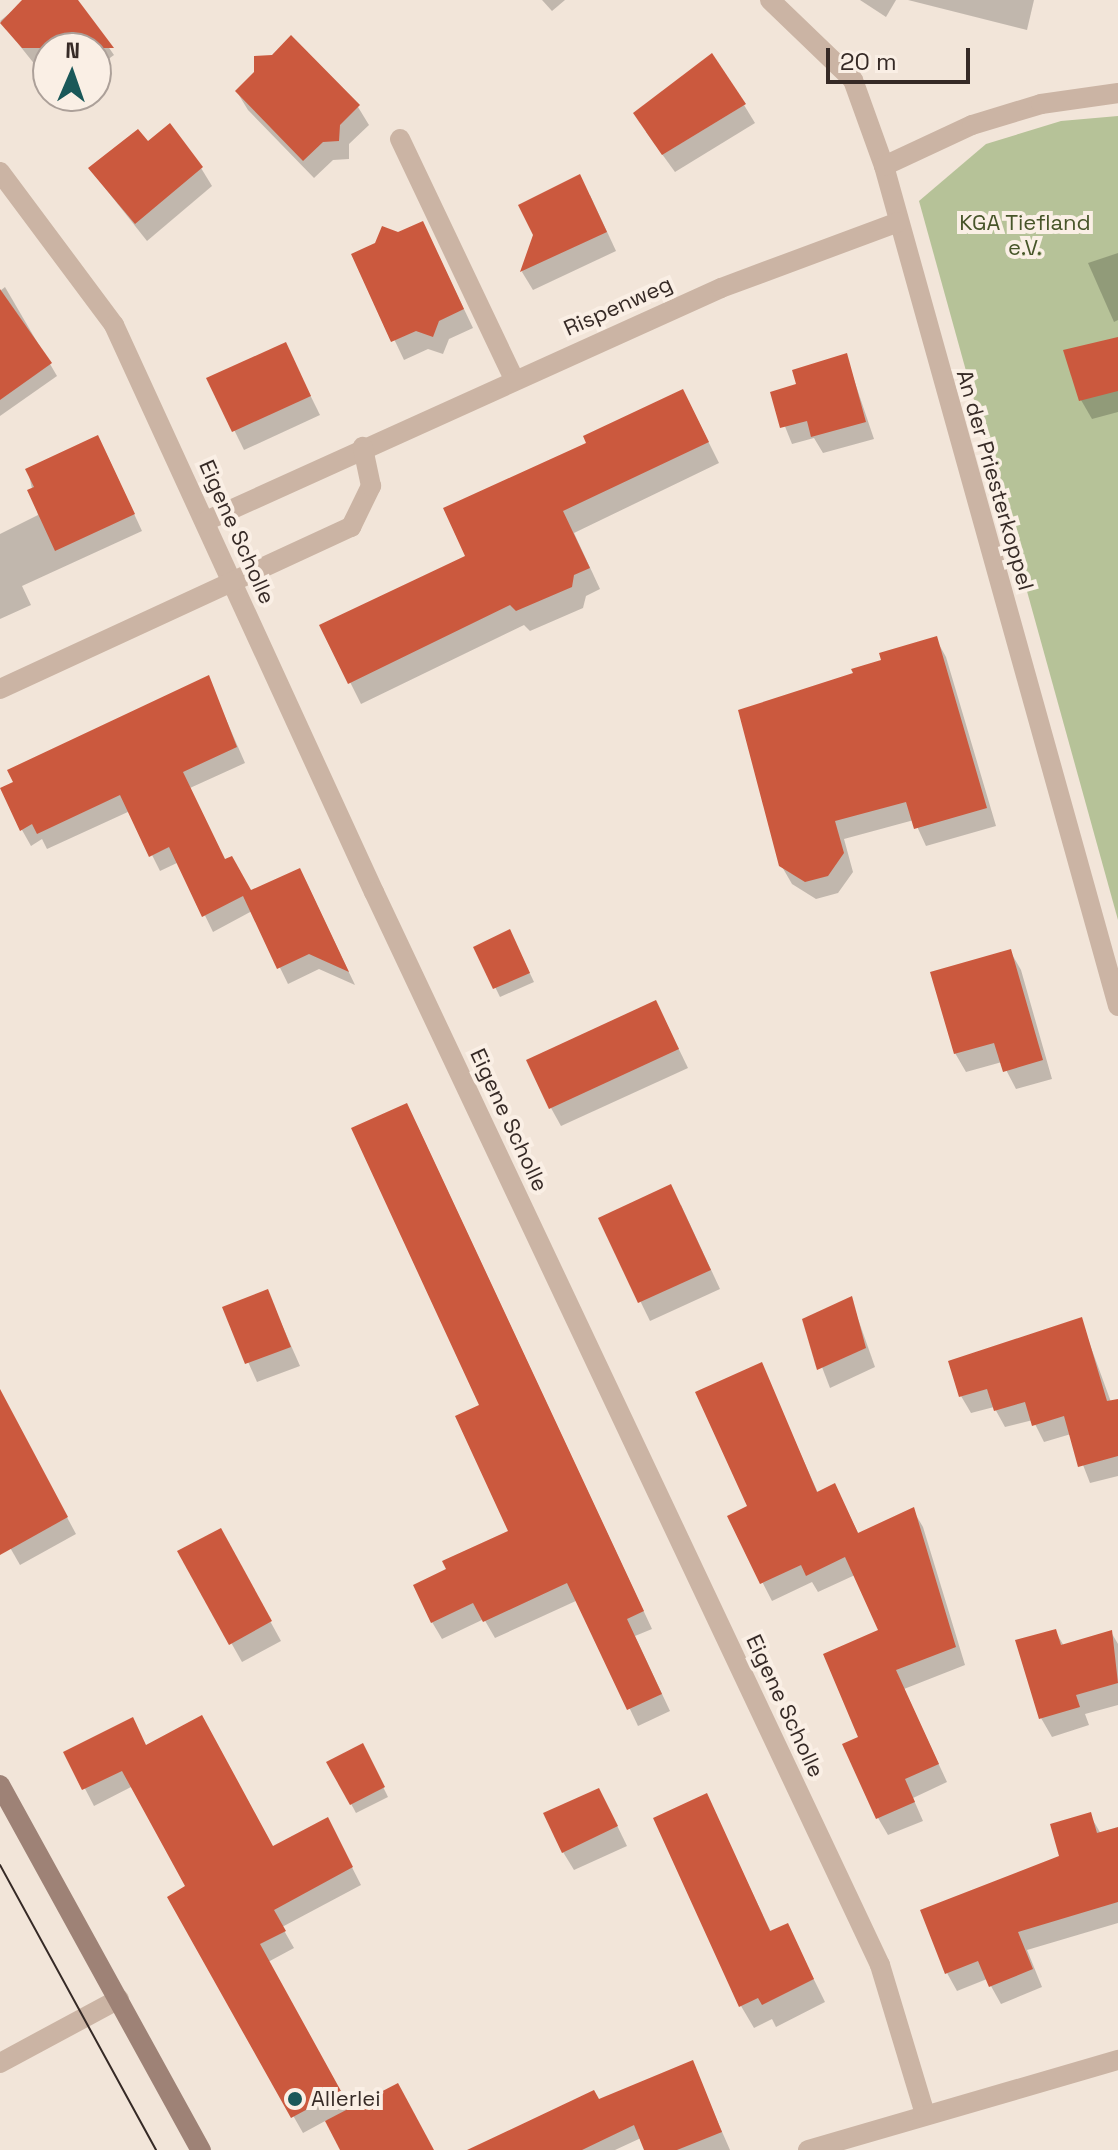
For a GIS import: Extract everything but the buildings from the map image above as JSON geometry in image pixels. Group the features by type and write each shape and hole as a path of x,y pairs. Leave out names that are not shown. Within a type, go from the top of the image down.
{"main road":[{"path":"0,1785 201,2150"}],"street":[{"name":"An der Priesterkoppel","path":"770,0 853,80 884,166 1118,1006"},
{"path":"884,166 972,125 1041,104 1118,93"},
{"path":"400,139 514,379"},
{"name":"Eigene Scholle","path":"0,172 114,325 880,1965 925,2114"},
{"name":"Rispenweg","path":"206,521 363,447 721,288 898,222"},
{"path":"0,689 351,527 371,486 363,447"},
{"path":"0,2063 119,1999"},
{"path":"808,2150 1118,2060"}],"green space":[{"name":"KGA Tiefland e.V.","path":"1118,116 1118,920 919,201 986,144 1061,121"}],"tram line":[{"path":"0,1865 156,2150"}],"place":[{"name":"Allerlei","path":"295,2099"}]}
